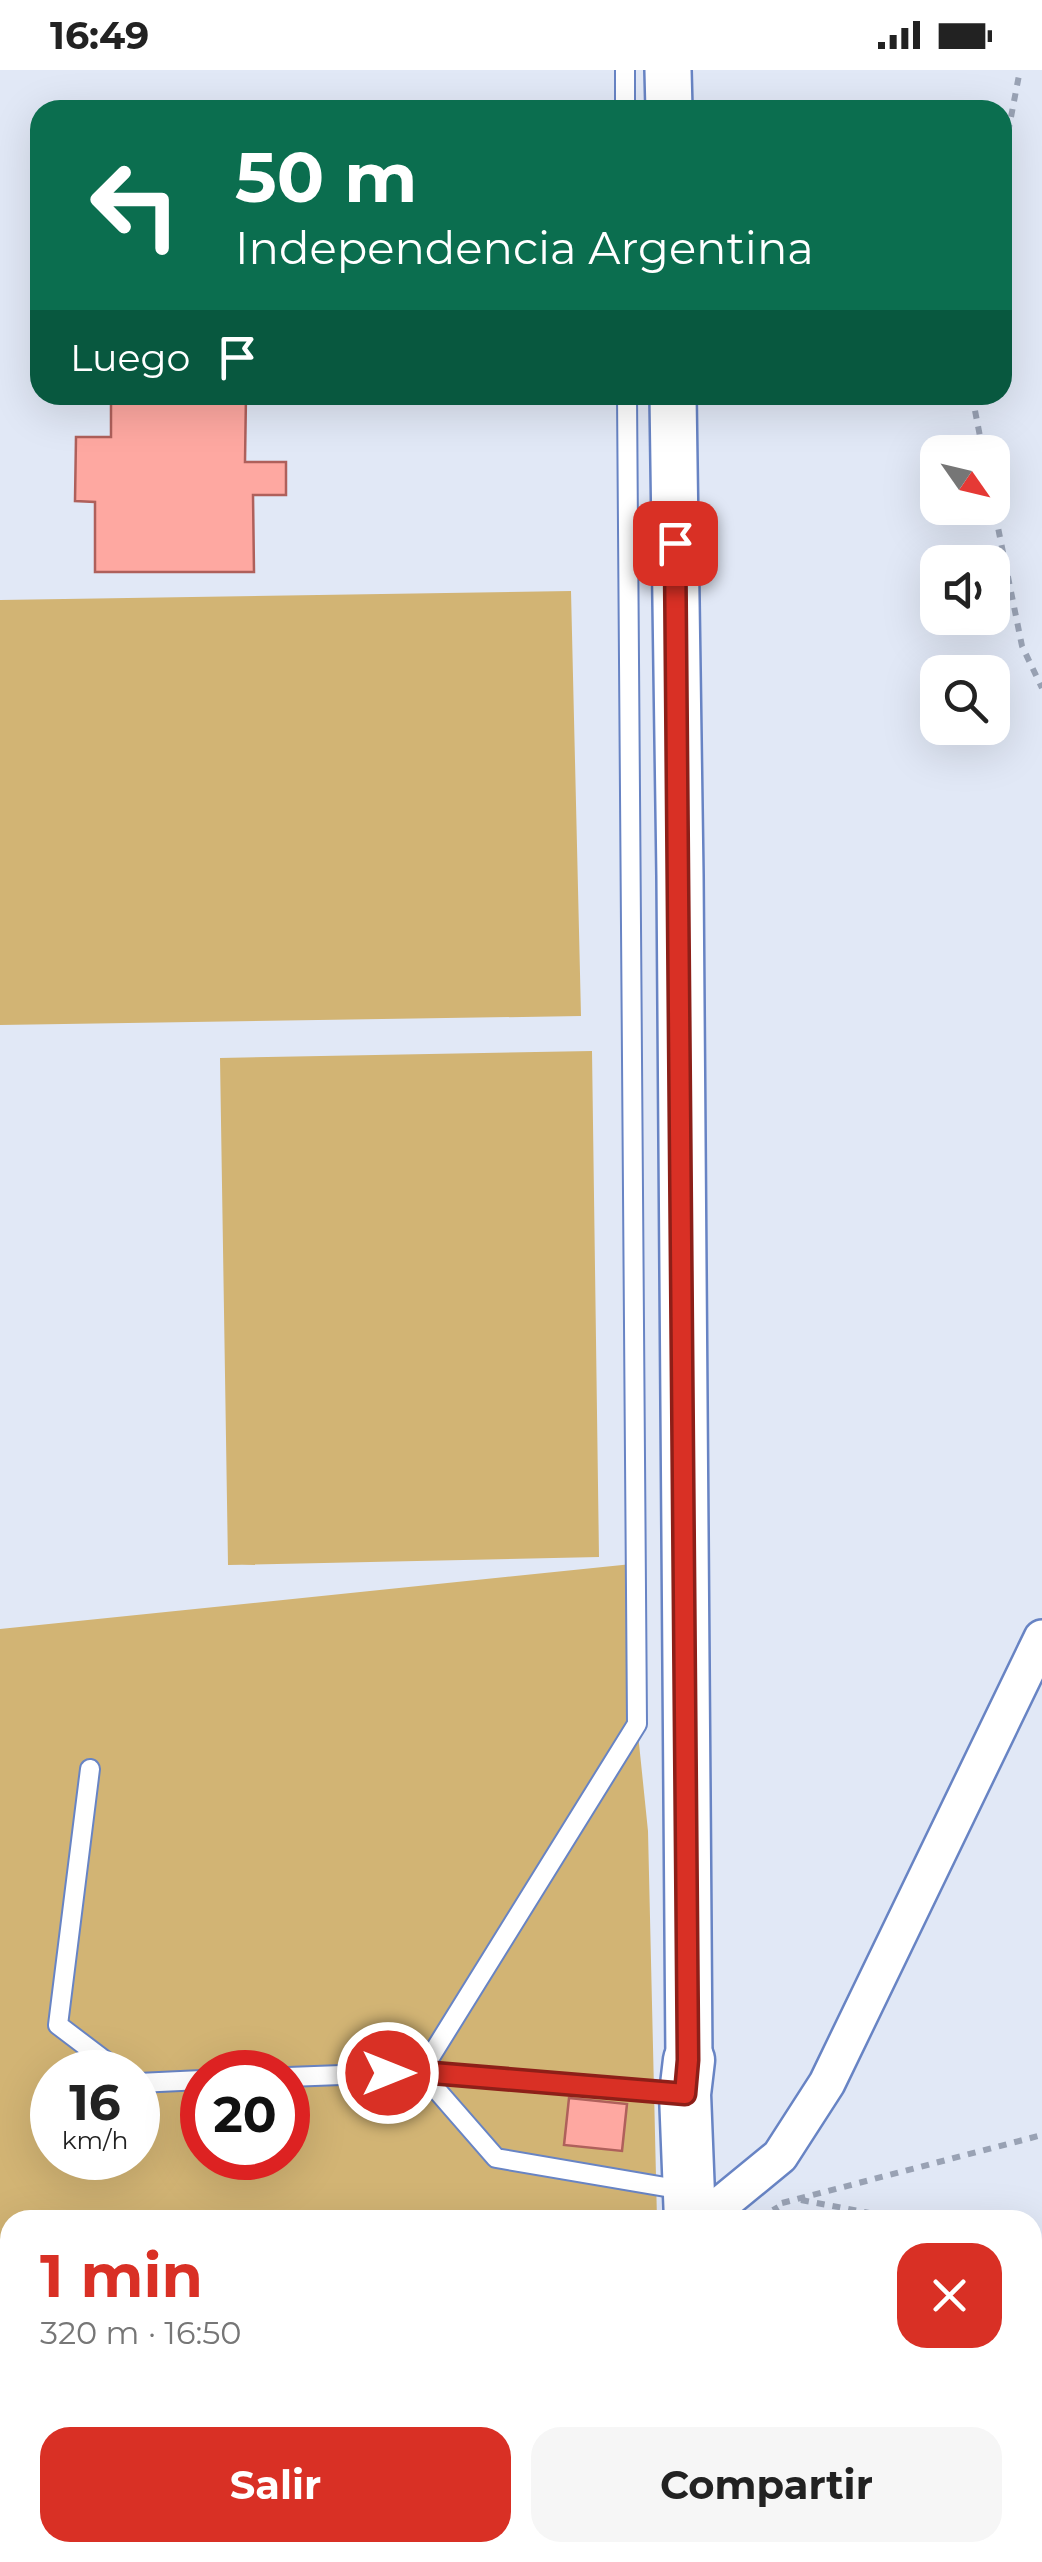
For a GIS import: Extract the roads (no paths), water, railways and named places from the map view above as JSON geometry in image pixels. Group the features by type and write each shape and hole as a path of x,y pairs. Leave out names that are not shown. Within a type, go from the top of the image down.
{"main road":[{"path":"687,2077 694,2210"}],"street":[{"path":"668,70 669,100"},
{"path":"673,405 687,2077"},
{"path":"694,2210 780,2156 827,2082 1042,1638"}],"lane":[{"path":"625,70 625,100"},
{"path":"421,2072 637,1724 627,405"},
{"path":"90,1769 58,2025 91,2050"},
{"path":"421,2072 496,2158 694,2210"},
{"path":"310,2076 421,2072 687,2077"}]}
